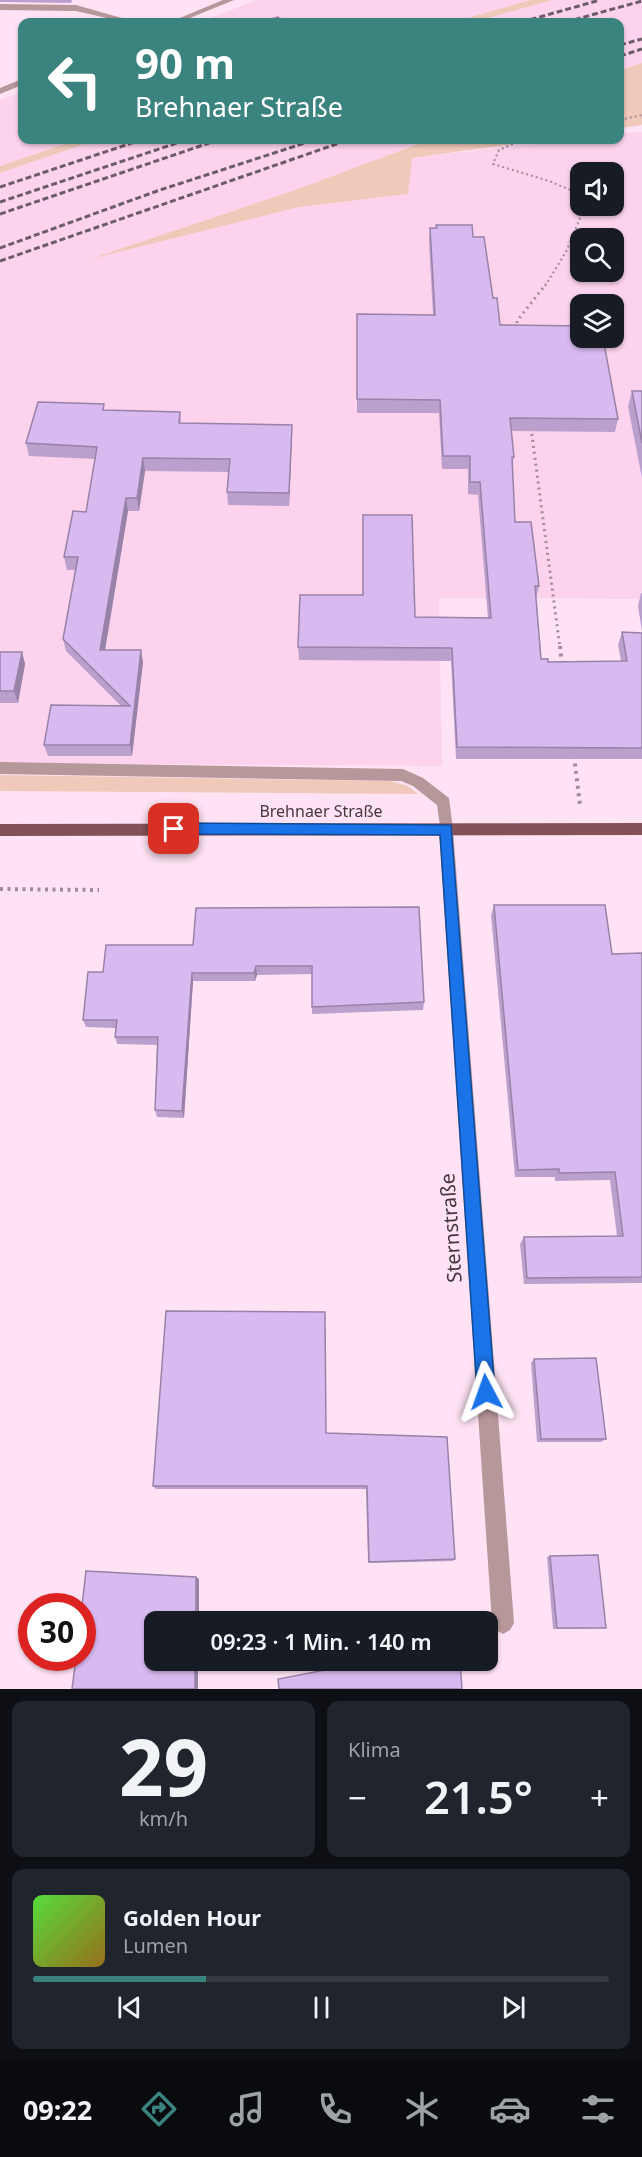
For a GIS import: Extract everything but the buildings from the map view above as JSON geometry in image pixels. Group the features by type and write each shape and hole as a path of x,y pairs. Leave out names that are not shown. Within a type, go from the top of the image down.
{"main road":[{"name":"Brehnaer Straße","path":"0,830 642,829"}],"street":[{"path":"184,18 230,0"},
{"path":"0,7 78,4 120,18"},
{"path":"0,91 18,84"},
{"name":"Sternstraße","path":"0,768 404,775 418,782 444,802 502,1623"}],"path":[{"path":"624,119 642,115"},
{"path":"513,144 499,150 494,164 570,190"},
{"path":"518,333 517,321 554,275 582,216"},
{"path":"531,427 563,673"},
{"path":"574,756 580,803 587,828"},
{"path":"0,889 99,890"}],"shaded area":[{"path":"257,0 530,0 468,18 210,18"},
{"path":"530,0 552,0 488,18 468,18"},
{"path":"552,0 642,0 642,63 624,69 624,18 488,18"},
{"path":"642,63 642,125 624,127 624,69"},
{"path":"18,93 18,144 65,144 0,166 0,100"},
{"path":"642,132 642,599 439,598 442,766 0,763 0,173 84,144 418,144 295,190 100,256 299,207 407,194 412,158 532,144 624,144 624,133"},
{"path":"65,144 84,144 0,173 0,166"},
{"path":"418,144 513,144 412,158 408,194 299,207 90,259 295,190"},
{"path":"0,775 390,781 408,786 418,794 0,791"}],"railway":[{"path":"536,18 600,0"},
{"path":"580,18 642,1"},
{"path":"624,44 642,39"},
{"path":"624,55 642,49"},
{"path":"0,187 129,144"},
{"path":"0,202 174,144"},
{"path":"0,214 206,144"},
{"path":"0,248 157,191 302,144"},
{"path":"0,261 336,144"}],"route":[{"path":"174,829 446,829 486,1392"}]}
